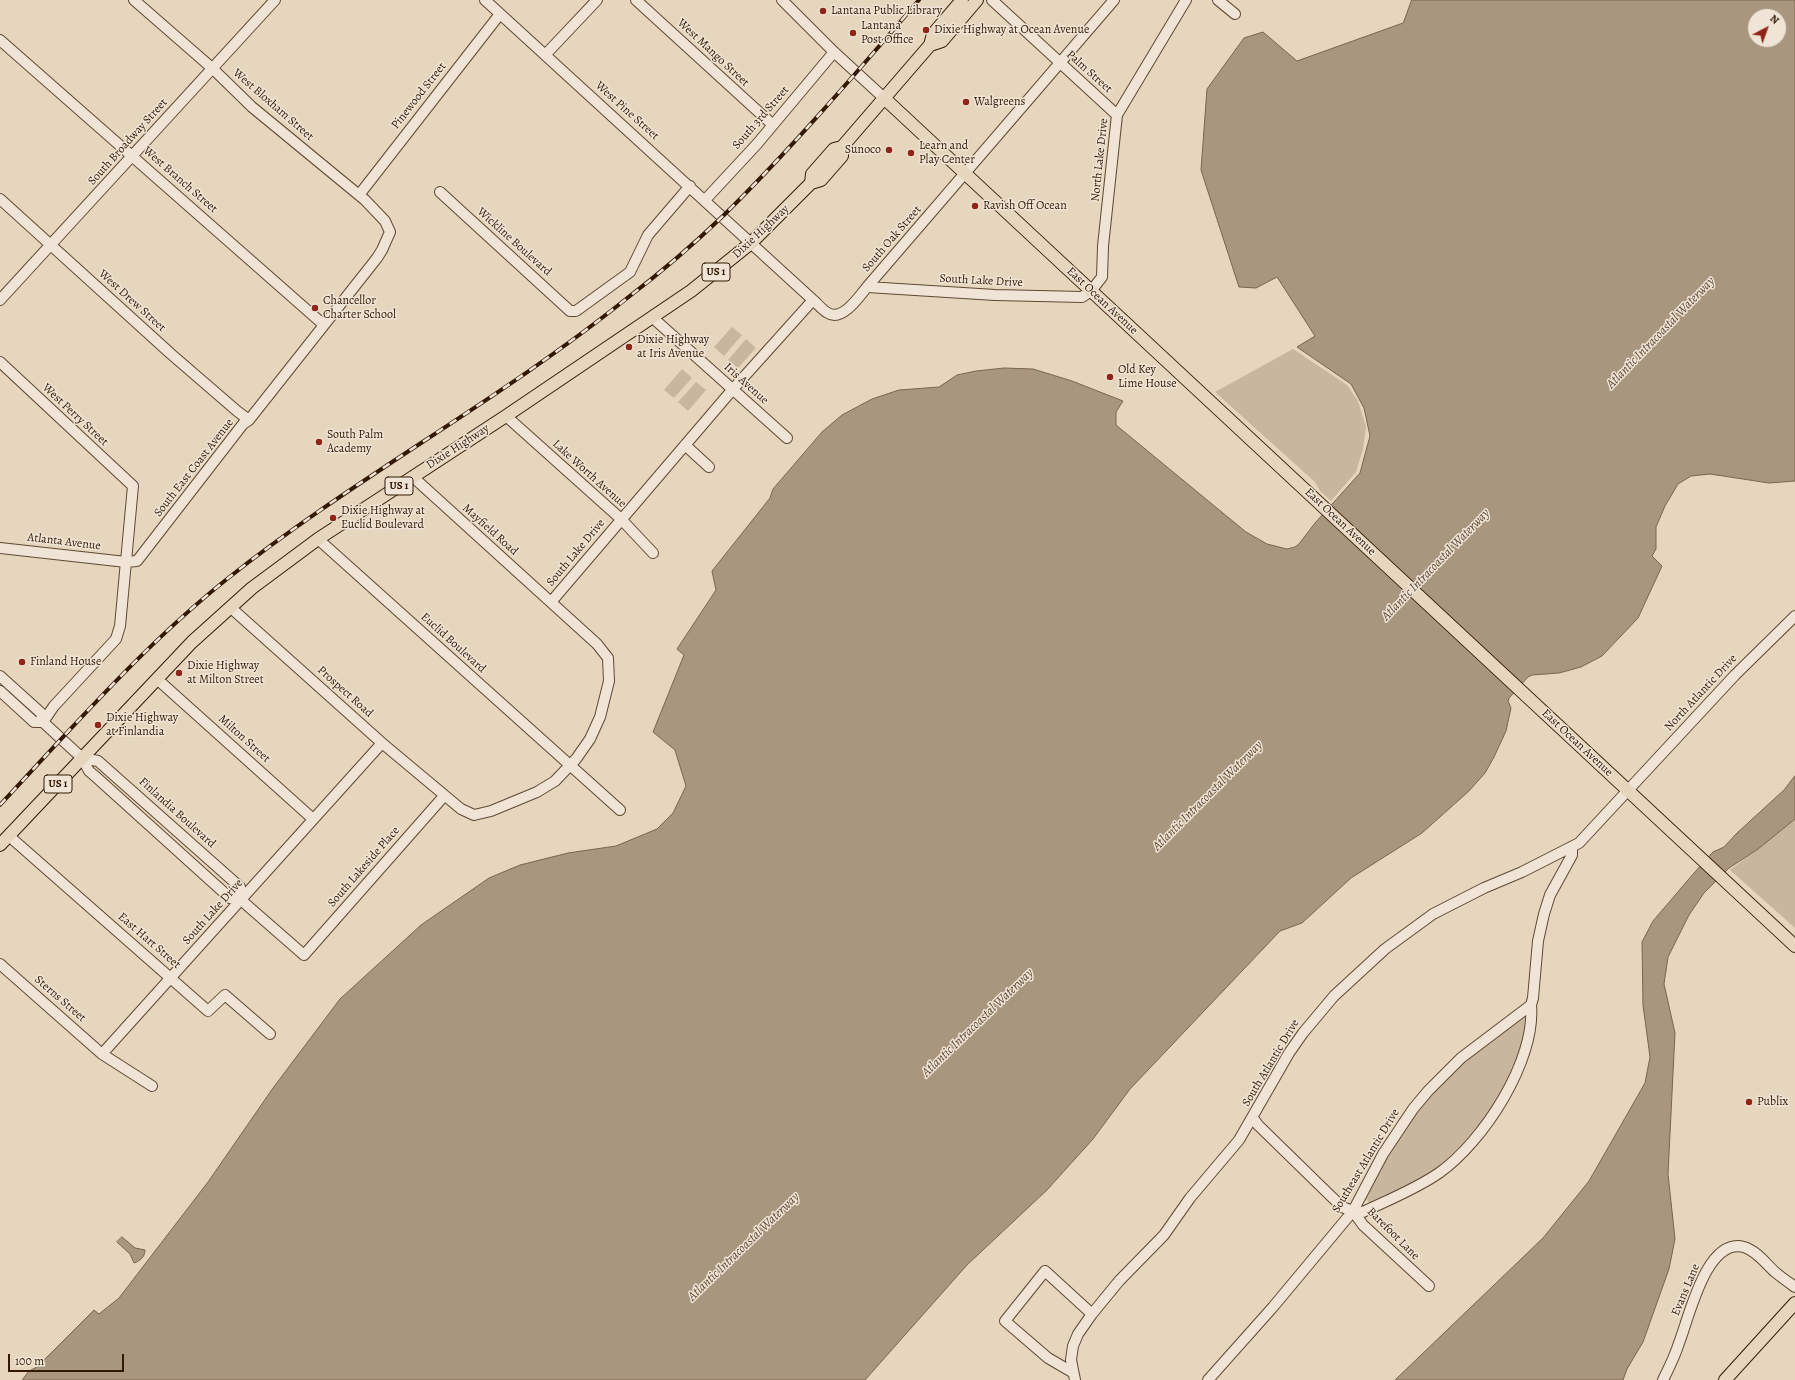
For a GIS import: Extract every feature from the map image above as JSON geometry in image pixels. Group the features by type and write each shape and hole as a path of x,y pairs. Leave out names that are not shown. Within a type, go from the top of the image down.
{"main road":[{"name":"Dixie Highway","path":"0,845 192,642 230,607 318,539 653,318 691,291 751,243 812,183 812,174 834,149 842,147 930,45 933,34 962,0"},
{"name":"Dixie Highway","path":"930,45 942,41 977,0"},
{"name":"East Ocean Avenue","path":"884,98 1795,946"},
{"path":"1725,1380 1795,1303"}],"street":[{"name":"West Bloxham Street","path":"134,0 212,68 252,107 359,195 385,221 390,232"},
{"name":"South Broadway Street","path":"0,300 275,0"},
{"name":"West Pine Street","path":"485,0 546,54 813,300"},
{"path":"546,54 597,0"},
{"name":"West Mango Street","path":"636,0 773,125"},
{"name":"Palm Street","path":"992,0 1117,115"},
{"name":"South Oak Street","path":"813,300 828,314 835,316 844,313 1114,0"},
{"name":"North Lake Drive","path":"1091,291 1102,277 1117,115 1186,0"},
{"path":"1218,0 1235,14"},
{"path":"786,1 834,52 884,98"},
{"name":"Pinewood Street","path":"359,195 500,14"},
{"name":"West Branch Street","path":"0,40 324,325"},
{"name":"South 3rd Street","path":"705,200 773,125 834,52"},
{"name":"Wickline Boulevard","path":"440,192 570,311 576,311 630,272 648,235 690,186"},
{"name":"West Drew Street","path":"0,199 50,246 237,412 249,420"},
{"name":"South East Coast Avenue","path":"126,562 137,561 145,553 243,424 249,420 382,250 390,232"},
{"name":"South Lake Drive","path":"867,287 995,295 1074,297 1082,297 1091,291"},
{"name":"South Lake Drive","path":"444,796 461,809 474,815 491,811 537,792 555,781 570,766 590,739 600,717 608,681 608,658 597,644 551,602 685,445 813,300"},
{"name":"Iris Avenue","path":"653,318 787,438"},
{"name":"West Perry Street","path":"0,362 133,486 126,562"},
{"name":"Lake Worth Avenue","path":"506,416 621,519 653,553"},
{"path":"685,445 709,466"},
{"name":"Mayfield Road","path":"413,477 551,602"},
{"name":"Euclid Boulevard","path":"318,539 620,810"},
{"name":"Atlanta Avenue","path":"0,548 126,562"},
{"path":"43,722 54,706 116,639 120,626 126,562"},
{"name":"Prospect Road","path":"230,607 382,743 444,796"},
{"name":"North Atlantic Drive","path":"1628,790 1735,674 1795,616"},
{"name":"Finlandia Boulevard","path":"0,676 41,713 43,722 82,758 89,771 230,898 241,900 304,955"},
{"name":"Milton Street","path":"157,679 313,820"},
{"name":"Finlandia Boulevard","path":"0,692 34,722 43,722"},
{"name":"South Lake Drive","path":"102,1054 382,743"},
{"name":"Finlandia Boulevard","path":"82,758 98,761 235,882 240,888 241,900"},
{"name":"South Atlantic Drive","path":"1073,1376 1071,1360 1073,1346 1078,1334 1119,1281 1164,1235 1190,1198 1239,1140 1303,1033 1334,996 1362,968 1405,933 1433,914 1477,891 1522,872 1557,853 1572,847 1583,838 1628,790"},
{"name":"South Lakeside Place","path":"304,955 444,796"},
{"name":"East Hart Street","path":"9,836 208,1011 225,995 270,1034"},
{"path":"1353,1211 1363,1212 1428,1180 1454,1160 1479,1133 1504,1100 1515,1076 1528,1038 1532,1014 1531,1005 1533,998 1538,941 1544,914 1550,895 1572,855 1572,847"},
{"name":"Sterns Street","path":"0,964 102,1054"},
{"name":"Southeast Atlantic Drive","path":"1208,1380 1353,1211 1383,1154 1413,1109 1428,1090 1461,1058 1531,1005"},
{"path":"102,1054 152,1086"},
{"name":"Barefoot Lane","path":"1253,1118 1342,1207 1353,1211 1363,1225 1429,1286"},
{"name":"Evans Lane","path":"1663,1380 1679,1343 1690,1307 1707,1272 1720,1254 1726,1249 1736,1246 1751,1250 1795,1287"},
{"path":"1073,1376 1048,1358 1005,1321 1045,1271 1092,1314"}],"shaded area":[{"path":"732,327 742,335 724,356 714,347"},
{"path":"746,339 756,348 738,368 728,360"},
{"path":"1293,349 1347,385 1358,401 1366,427 1363,449 1356,472 1331,501 1320,491 1315,482 1215,392"},
{"path":"682,369 692,378 674,398 664,390"},
{"path":"696,382 706,390 688,411 678,402"},
{"path":"1795,819 1795,928 1730,870"},
{"path":"1529,1010 1526,1036 1512,1074 1495,1107 1473,1137 1448,1162 1430,1174 1370,1204 1366,1199 1386,1159 1409,1120 1427,1097 1463,1062"}],"water":[{"name":"Atlantic Intracoastal Waterway","path":"1412,0 1795,0 1795,481 1769,483 1710,474 1691,476 1678,484 1665,506 1656,527 1656,549 1652,556 1662,566 1638,618 1602,656 1581,667 1559,673 1532,675 1528,677 1509,698 1508,701 1511,708 1506,731 1485,773 1469,791 1422,833 1351,878 1302,923 1280,931 1130,1089 1093,1139 1047,1190 967,1265 865,1380 22,1380 29,1371 37,1367 94,1310 99,1314 119,1298 208,1182 273,1088 340,999 421,925 489,878 520,865 568,853 616,846 657,829 673,813 686,786 675,750 653,732 684,655 677,649 716,590 712,571 770,498 773,489 822,432 842,415 872,399 899,390 939,387 957,375 1004,368 1033,369 1072,381 1123,401 1116,412 1116,425 1246,532 1267,544 1287,549 1295,547 1299,544 1315,523 1360,473 1370,436 1364,408 1351,384 1297,347 1315,336 1277,277 1256,288 1239,287 1201,170 1207,89 1244,38 1263,32 1297,61 1403,23"},
{"path":"1795,776 1795,819 1758,849 1729,868 1704,893 1689,915 1668,957 1664,984 1675,1033 1668,1174 1675,1239 1669,1269 1643,1342 1627,1369 1623,1380 1395,1380 1543,1238 1589,1181 1645,1083 1650,1057 1643,1005 1642,942 1653,921 1713,852 1724,847 1784,790"},
{"path":"122,1237 135,1248 145,1250 143,1257 140,1260 134,1263 130,1254 117,1242"}],"railway":[{"path":"0,805 138,659 196,604 275,542 528,372 578,336 688,248 724,215 775,163 919,0"}],"place":[{"name":"Lantana Public Library","path":"823,11"},
{"name":"Dixie Highway at Ocean Avenue","path":"926,30"},
{"name":"Lantana Post Office","path":"853,33"},
{"name":"Walgreens","path":"966,102"},
{"name":"Sunoco","path":"889,150"},
{"name":"Learn and Play Center","path":"911,153"},
{"name":"Ravish Off Ocean","path":"975,206"},
{"name":"Chancellor Charter School","path":"315,308"},
{"name":"Dixie Highway at Iris Avenue","path":"629,347"},
{"name":"Old Key Lime House","path":"1110,377"},
{"name":"South Palm Academy","path":"319,442"},
{"name":"Dixie Highway at Euclid Boulevard","path":"333,518"},
{"name":"Finland House","path":"22,662"},
{"name":"Dixie Highway at Milton Street","path":"179,673"},
{"name":"Dixie Highway at Finlandia","path":"98,725"},
{"name":"Publix","path":"1749,1102"}]}
